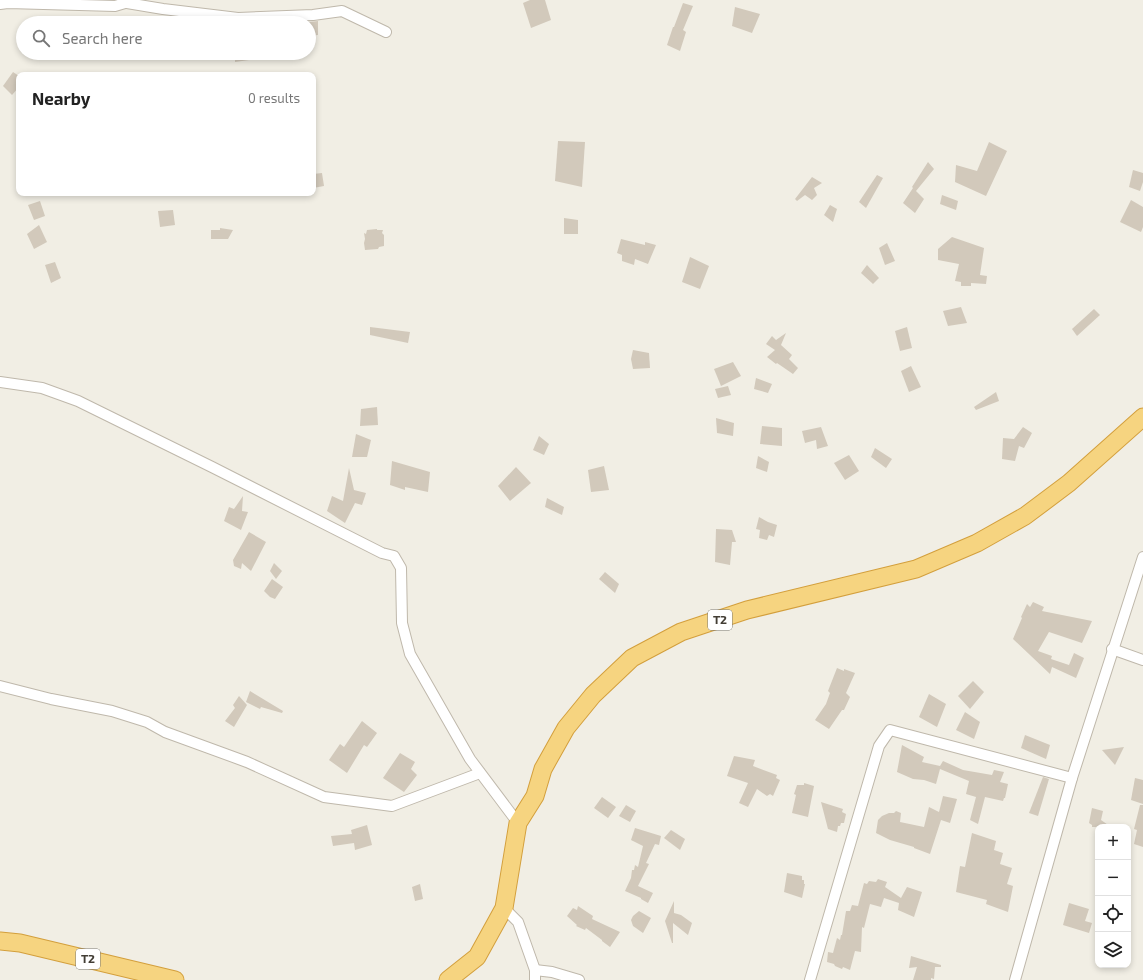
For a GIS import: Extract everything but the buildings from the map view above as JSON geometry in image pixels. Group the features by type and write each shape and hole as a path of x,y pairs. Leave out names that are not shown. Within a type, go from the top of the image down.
{"highway":[{"name":"T2","path":"448,980 477,957 504,908 518,823 535,796 543,769 566,728 593,695 632,658 681,632 747,610 916,569 977,543 1026,516 1069,482 1143,417"},
{"name":"T2","path":"0,941 20,943 175,980"}],"street":[{"path":"0,4 115,6 130,2 163,9 221,16"},
{"path":"288,16 313,15 342,11 386,32"},
{"path":"0,382 42,388 78,401 382,553 394,556 401,568 402,624 410,654 470,759 518,823"},
{"path":"1015,980 1072,778 1143,556"},
{"path":"1112,650 1143,660"},
{"path":"0,686 51,699 112,711 147,722 165,732 247,762 324,797 392,806 480,773"},
{"path":"810,980 879,746 890,730 1072,778"},
{"path":"504,908 518,922 535,975 552,972 579,980"}]}
